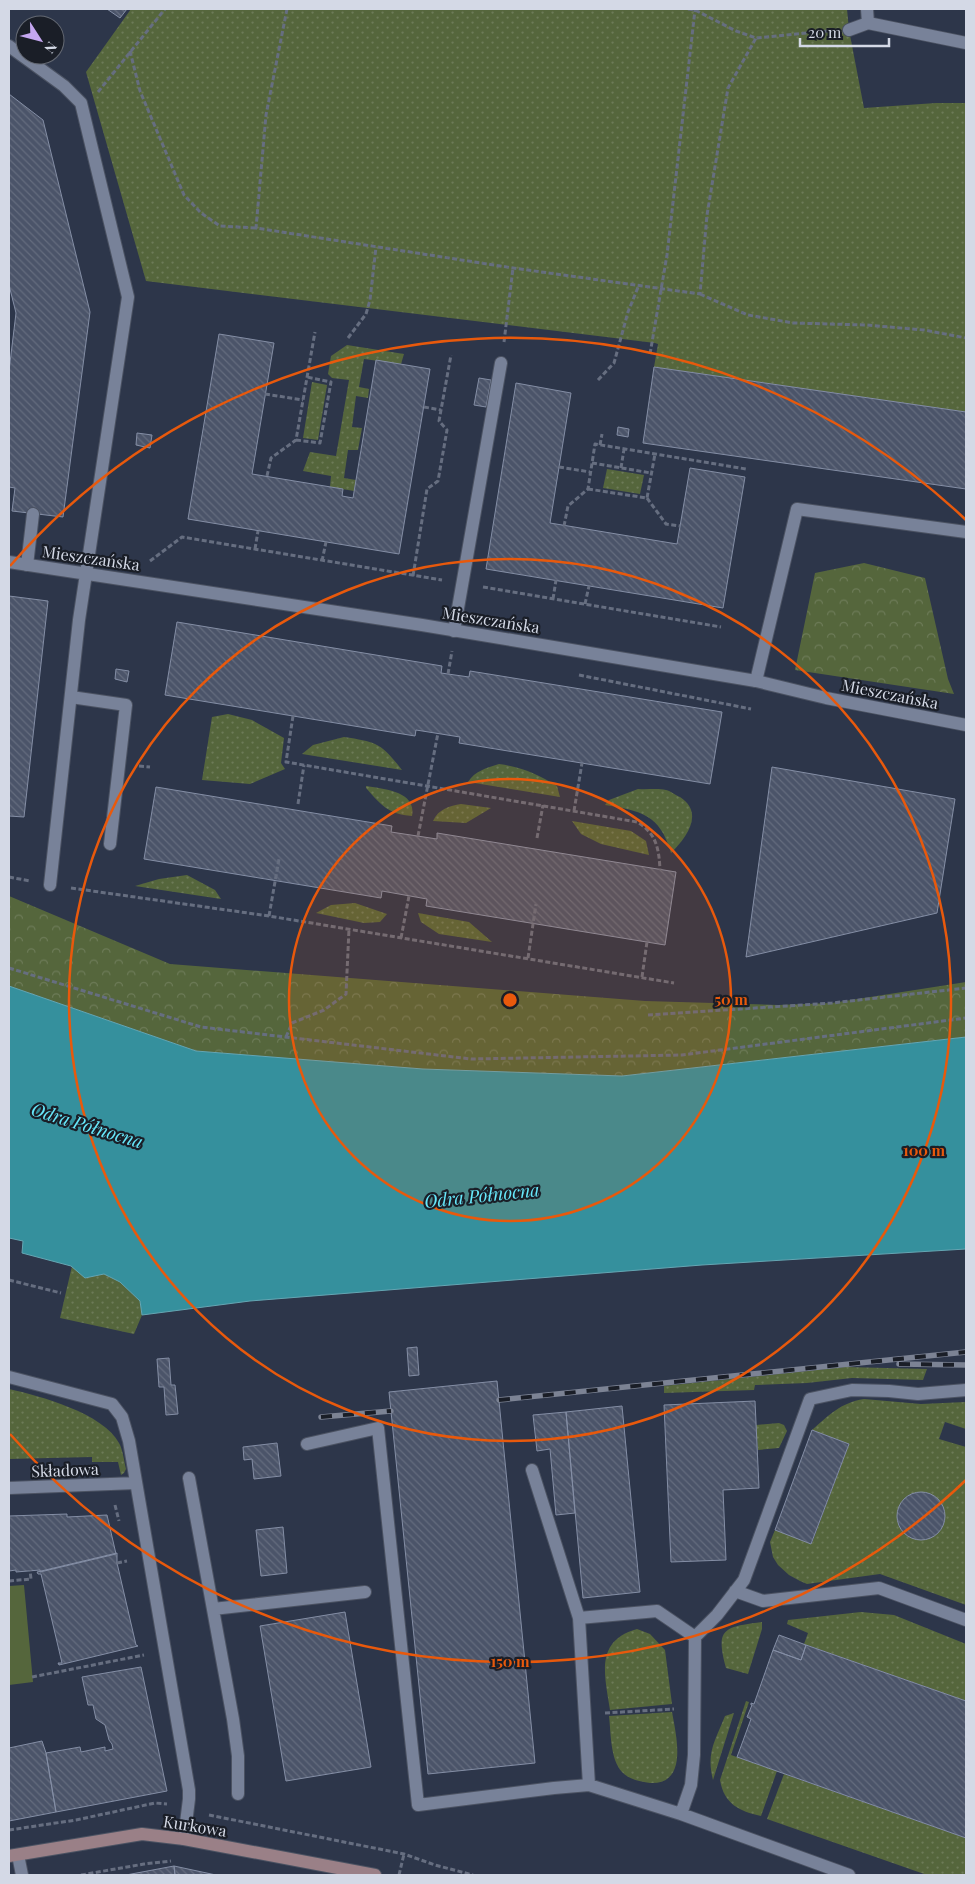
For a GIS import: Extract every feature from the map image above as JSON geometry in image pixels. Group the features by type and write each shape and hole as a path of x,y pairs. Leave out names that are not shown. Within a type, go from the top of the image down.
{"main road":[{"name":"Kurkowa","path":"13,1856 142,1834 184,1839 375,1875"}],"street":[{"path":"867,9 868,23"},
{"path":"849,30 868,23 966,43"},
{"path":"9,46 64,86 81,103 128,297 79,620 50,885"},
{"path":"454,631 501,363"},
{"path":"756,681 797,508 966,532"},
{"path":"27,565 33,514"},
{"name":"Mieszczańska","path":"9,562 454,631 756,681 826,698 966,725"},
{"path":"71,697 126,705 110,844"},
{"path":"9,1378 112,1404 122,1417 129,1441 189,1790 190,1799 184,1839"},
{"path":"681,1814 691,1785 696,1637 717,1615 744,1580 810,1400 852,1390 918,1394 966,1390"},
{"path":"307,1444 378,1428 418,1805 589,1785 681,1814 849,1875"},
{"path":"532,1470 578,1618 589,1785"},
{"path":"189,1478 238,1756 238,1794"},
{"name":"Składowa","path":"9,1488 136,1483"},
{"path":"735,1591 763,1601 879,1588 966,1620"},
{"path":"213,1610 365,1592"},
{"path":"578,1618 657,1611 696,1637"},
{"path":"13,1856 22,1875"}],"path":[{"path":"81,103 96,95 165,9"},
{"path":"256,228 266,115 287,9"},
{"path":"688,9 695,10 736,31 756,38 849,30"},
{"path":"650,354 668,255 695,10"},
{"path":"700,294 707,215 728,88 756,38"},
{"path":"130,51 140,91 184,194 201,213 220,226 256,228 513,268 700,294 748,315 794,323 895,327 966,338"},
{"path":"348,338 366,314 376,247"},
{"path":"501,363 513,268"},
{"path":"598,380 614,363 628,312 639,285"},
{"path":"267,476 271,458 296,440 315,332"},
{"path":"413,576 427,489 438,481 447,430 440,421 451,354"},
{"path":"296,440 320,444 332,382 307,377"},
{"path":"265,394 303,400"},
{"path":"424,408 441,410"},
{"path":"600,445 602,434"},
{"path":"564,526 568,506 588,489 595,444 746,469"},
{"path":"621,468 624,449"},
{"path":"647,498 655,454"},
{"path":"592,464 651,473"},
{"path":"559,467 590,472"},
{"path":"588,489 647,498 666,524 680,526"},
{"path":"255,550 258,531"},
{"path":"144,565 182,537 721,627"},
{"path":"322,561 326,542"},
{"path":"552,599 556,580"},
{"path":"585,604 589,586"},
{"path":"293,716 286,762 636,822 648,828 656,842 660,870"},
{"path":"418,836 438,733"},
{"path":"574,811 582,763"},
{"path":"298,804 304,765"},
{"path":"537,838 543,805"},
{"path":"269,916 279,859"},
{"path":"50,885 269,916 674,983"},
{"path":"401,938 409,896"},
{"path":"528,958 536,904"},
{"path":"286,1037 292,1023 324,1010 346,994 349,930"},
{"path":"642,977 648,942"},
{"path":"9,968 201,1027 471,1059 682,1055 966,1018"},
{"path":"648,1015 832,1003 966,988"},
{"path":"9,1280 61,1293"},
{"path":"117,1485 119,1523"},
{"path":"117,1563 127,1561 125,1552"},
{"path":"9,1580 31,1579 30,1570"},
{"path":"32,1676 147,1654"},
{"path":"584,1715 695,1708"},
{"path":"9,1830 76,1820 155,1803 173,1804"},
{"path":"205,1815 404,1854 435,1865 474,1875"},
{"path":"400,1875 404,1854"},
{"path":"81,1875 179,1860"}],"green space":[{"path":"131,9 847,9 849,30 864,108 966,103 966,412 654,367 658,344 655,343 146,281 86,72"},
{"path":"347,345 404,354 401,364 364,359 359,387 369,389 368,398 356,396 352,427 362,428 358,450 348,450 344,478 356,480 354,491 330,487 331,476 303,471 310,452 336,456 349,380 332,378 328,374 331,356"},
{"path":"312,382 327,385 318,440 303,438"},
{"path":"607,469 644,475 640,494 603,488"},
{"path":"864,563 925,578 948,679 954,694 795,670 815,573"},
{"path":"228,714 252,720 284,738 281,763 285,769 250,784 202,780 212,717"},
{"path":"344,737 364,740 378,745 389,754 402,770 302,754 313,745"},
{"path":"499,764 522,769 543,778 557,786 560,797 468,782 477,773"},
{"path":"366,786 389,790 404,796 412,808 412,816 397,813 386,808 371,794"},
{"path":"638,789 668,791 680,797 691,810 692,818 687,833 671,853 661,830 655,822 639,813 605,805 609,800"},
{"path":"461,804 491,808 466,823 433,821 441,811"},
{"path":"572,821 631,831 646,841 649,855 601,844 581,834"},
{"path":"187,875 215,890 221,899 135,886 159,879"},
{"path":"9,896 170,964 645,1001 778,1005 832,1003 966,982 966,1037 622,1076 423,1069 196,1051 9,986"},
{"path":"355,903 387,914 380,922 364,923 316,913 331,905"},
{"path":"418,913 469,922 492,942 439,934 421,922"},
{"path":"72,1266 85,1278 104,1274 120,1282 140,1301 142,1315 134,1334 60,1318"},
{"path":"845,1367 927,1369 923,1380 852,1378 807,1383 755,1385 754,1390 664,1393 664,1386"},
{"path":"9,1389 70,1407 99,1423 111,1432 119,1443 126,1469 124,1473 121,1475 118,1462 92,1462 92,1457 9,1459"},
{"path":"864,1399 921,1404 966,1402 966,1429 945,1422 939,1439 966,1447 966,1605 880,1574 807,1584 789,1575 778,1565 773,1557 770,1542 775,1530 812,1543 849,1444 812,1430 841,1407"},
{"path":"779,1423 784,1425 787,1431 779,1448 758,1450 756,1425"},
{"path":"24,1585 33,1682 9,1685 9,1586"},
{"path":"861,1612 894,1615 966,1644 966,1701 804,1644 808,1633 787,1624 788,1620"},
{"path":"762,1622 762,1629 748,1674 726,1668 722,1645 726,1632 731,1628"},
{"path":"637,1629 650,1634 665,1650 672,1704 610,1710 605,1673 608,1651 614,1642 623,1635"},
{"path":"746,1701 749,1702 731,1755 777,1771 761,1816 739,1809 729,1801 720,1780"},
{"path":"672,1712 676,1733 677,1757 675,1767 670,1776 662,1781 650,1783 628,1777 618,1767 615,1760 609,1716"},
{"path":"734,1713 713,1780 711,1754 715,1740 725,1716"},
{"path":"784,1774 966,1838 966,1875 927,1875 767,1819"}],"water":[{"name":"Odra Północna","path":"9,986 196,1051 423,1069 622,1076 966,1037 966,1249 702,1265 250,1301 142,1315 140,1301 120,1282 104,1274 85,1278 71,1266 22,1253 23,1241 9,1238"}],"building":[{"path":"107,9 127,9 120,18"},
{"path":"9,94 43,120 90,312 63,517 12,511 15,488 9,487 9,371 16,313 9,285"},
{"path":"219,334 274,343 252,474 343,489 342,496 353,498 376,360 430,369 399,554 188,519"},
{"path":"654,367 966,412 966,489 643,443"},
{"path":"479,378 491,380 486,407 474,405"},
{"path":"516,383 571,393 550,523 677,544 690,468 745,477 723,608 486,569"},
{"path":"618,427 629,429 628,437 617,435"},
{"path":"137,433 152,435 150,448 136,445"},
{"path":"9,596 48,601 24,817 9,816"},
{"path":"177,622 442,666 441,673 469,677 470,671 722,712 710,784 459,743 460,737 416,730 415,736 165,695"},
{"path":"116,669 129,671 127,682 115,679"},
{"path":"772,767 955,799 937,913 746,957"},
{"path":"156,787 392,826 391,832 437,839 437,833 676,872 665,945 426,906 427,899 382,891 381,898 144,859"},
{"path":"417,1347 419,1375 409,1376 407,1348"},
{"path":"169,1358 171,1385 175,1385 178,1414 166,1415 164,1387 159,1387 157,1359"},
{"path":"497,1381 535,1763 428,1774 389,1392"},
{"path":"755,1401 759,1488 723,1490 726,1560 671,1562 664,1405"},
{"path":"622,1406 640,1592 583,1598 566,1412"},
{"path":"566,1412 575,1513 556,1515 550,1449 537,1451 533,1415"},
{"path":"812,1430 849,1444 811,1544 775,1530"},
{"path":"277,1443 281,1476 254,1479 252,1459 244,1460 243,1447"},
{"path":"921,1492 930,1494 938,1499 943,1507 945,1516 943,1525 938,1533 930,1538 921,1540 912,1538 904,1533 899,1525 897,1516 899,1507 904,1499 912,1494"},
{"path":"67,1514 67,1517 107,1515 116,1554 40,1572 40,1570 9,1571 9,1516"},
{"path":"283,1527 287,1573 261,1576 256,1530"},
{"path":"117,1553 117,1563 136,1645 138,1646 59,1665 58,1663 62,1663 41,1574 37,1572"},
{"path":"345,1612 371,1767 286,1781 260,1626"},
{"path":"779,1635 806,1645 801,1660 773,1650"},
{"path":"806,1645 966,1701 966,1838 737,1757 751,1719 747,1717 752,1705 751,1703 754,1704 773,1650 801,1660"},
{"path":"141,1667 167,1791 56,1812 46,1753 80,1747 81,1752 105,1747 105,1751 113,1749 105,1725 96,1719 93,1705 88,1705 82,1677"},
{"path":"42,1741 46,1753 56,1812 9,1821 9,1748"},
{"path":"174,1866 216,1875 175,1875"},
{"path":"174,1866 175,1875 126,1875"}],"railway":[{"path":"499,1400 966,1352"},
{"path":"899,1364 966,1365"},
{"path":"321,1417 391,1411"}]}
